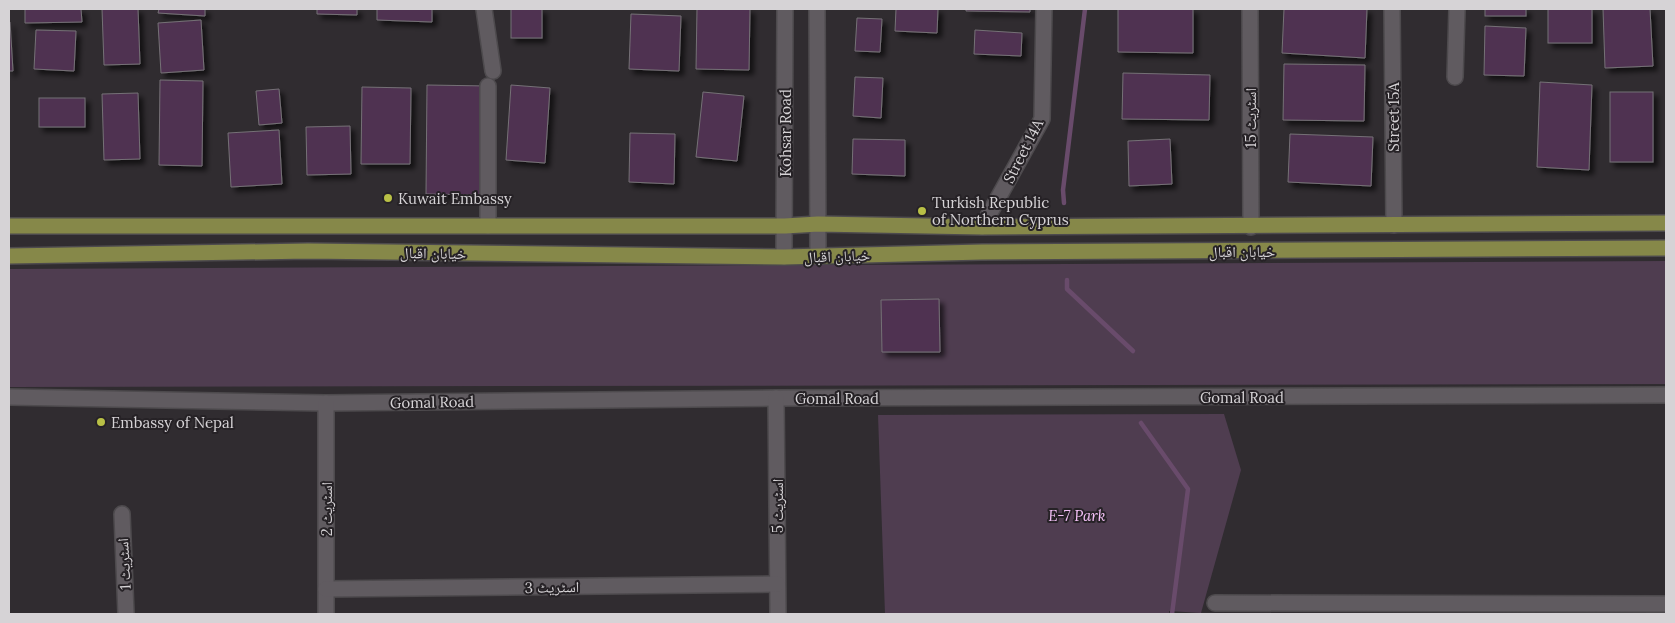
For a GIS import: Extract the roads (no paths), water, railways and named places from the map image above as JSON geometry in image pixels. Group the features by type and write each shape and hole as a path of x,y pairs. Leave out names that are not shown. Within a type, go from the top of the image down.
{"main road":[{"name":"خیابان اقبال","path":"9,226 786,226 818,224 982,228 1666,223"},
{"name":"خیابان اقبال","path":"9,256 308,251 784,257 992,252 1666,248"}],"street":[{"path":"484,9 493,71"},
{"name":"Kohsar Road","path":"784,9 786,226 784,257"},
{"path":"817,9 818,256"},
{"name":"Street 14A","path":"982,228 1042,119 1044,9"},
{"name":"اسٹریٹ 15","path":"1250,9 1251,227"},
{"name":"Street 15A","path":"1392,9 1394,226"},
{"path":"1455,77 1458,9"},
{"path":"488,86 488,226"},
{"name":"Gomal Road","path":"9,397 326,403 776,398 1666,395"},
{"name":"اسٹریٹ 5","path":"776,398 778,614"},
{"name":"اسٹریٹ 2","path":"326,403 326,614"},
{"name":"اسٹریٹ 1","path":"122,514 126,614"},
{"name":"اسٹریٹ 3","path":"326,589 777,584"},
{"path":"1216,603 1666,604"}],"waterway":[{"path":"1064,203 1063,190 1085,9"},
{"path":"1067,280 1067,289 1133,351"},
{"path":"1141,423 1188,489 1172,614"}],"place":[{"name":"Kuwait Embassy","path":"388,198"},
{"name":"Turkish Republic of Northern Cyprus","path":"922,211"},
{"name":"Embassy of Nepal","path":"101,422"}],"park label":[{"name":"E-7 Park","path":"1077,515"}]}
